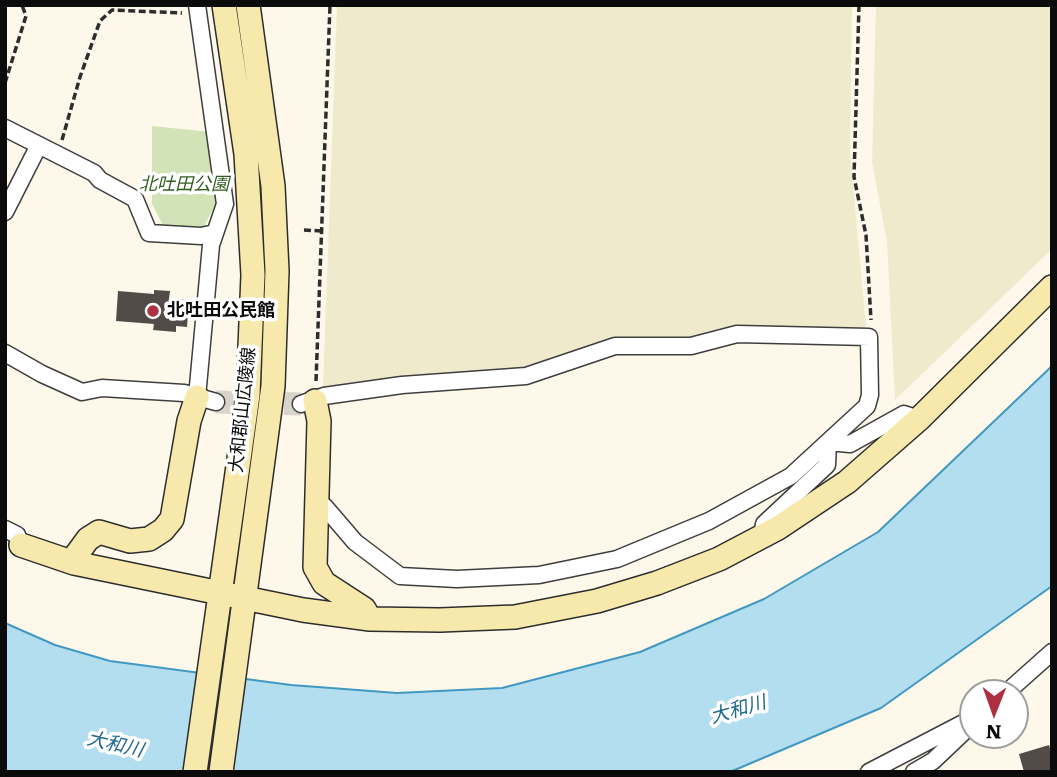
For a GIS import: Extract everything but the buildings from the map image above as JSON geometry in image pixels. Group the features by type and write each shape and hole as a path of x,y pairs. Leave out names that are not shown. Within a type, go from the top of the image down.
{"street":[{"name":"大和郡山広陵線","path":"195,772 248,395 253,275 246,154 224,5"},
{"name":"大和郡山広陵線","path":"220,772 273,386 277,271 273,186 248,5"},
{"path":"74,563 88,539 99,532 130,541 149,539 163,530 172,519 189,421 207,400 211,245 225,204 198,10"},
{"path":"5,128 94,173 100,180 135,199 149,233 201,236 215,233"},
{"path":"5,212 39,145"},
{"path":"10,538 74,563 220,593 242,608 303,610 370,619 440,620 515,617 597,601 707,564 778,528 847,482 919,419 1052,287"},
{"path":"316,501 325,507 355,542 400,576 457,579 539,575 617,559 709,521 791,476 867,406 870,395 869,337 737,334 691,346 615,346 526,376 402,385 324,396 308,402 319,421 316,501 315,567 324,583 364,609 370,619"},
{"path":"5,353 82,392 102,388 184,393 207,400"},
{"path":"828,442 850,444 904,414 919,419"},
{"path":"762,536 764,524 827,465 828,442"},
{"path":"1022,679 1052,652"},
{"path":"869,772 959,725"},
{"path":"914,772 933,761 959,736"}],"path":[{"path":"5,83 26,16 22,5"},
{"path":"308,402 321,231 330,5"},
{"path":"859,5 854,177 866,234 871,322 869,337"},
{"path":"58,155 80,77 100,20 112,10 198,10"},
{"path":"304,230 321,231"}],"shaded area":[{"path":"337,5 852,5 850,153 866,326 729,328 694,339 533,369 323,387"},
{"path":"876,5 1052,5 1052,249 895,400 887,242 872,162"}],"green space":[{"name":"北吐田公園","path":"152,126 211,132 218,200 202,230 164,227 152,204"}],"water":[{"name":"大和川","path":"1052,366 1052,586 881,708 730,772 5,772 5,623 55,645 110,661 291,685 397,693 502,688 640,652 764,599 878,532"}],"tunnel":[{"path":"216,402 301,404"}],"place":[{"name":"北吐田公民館","path":"153,311"}]}
